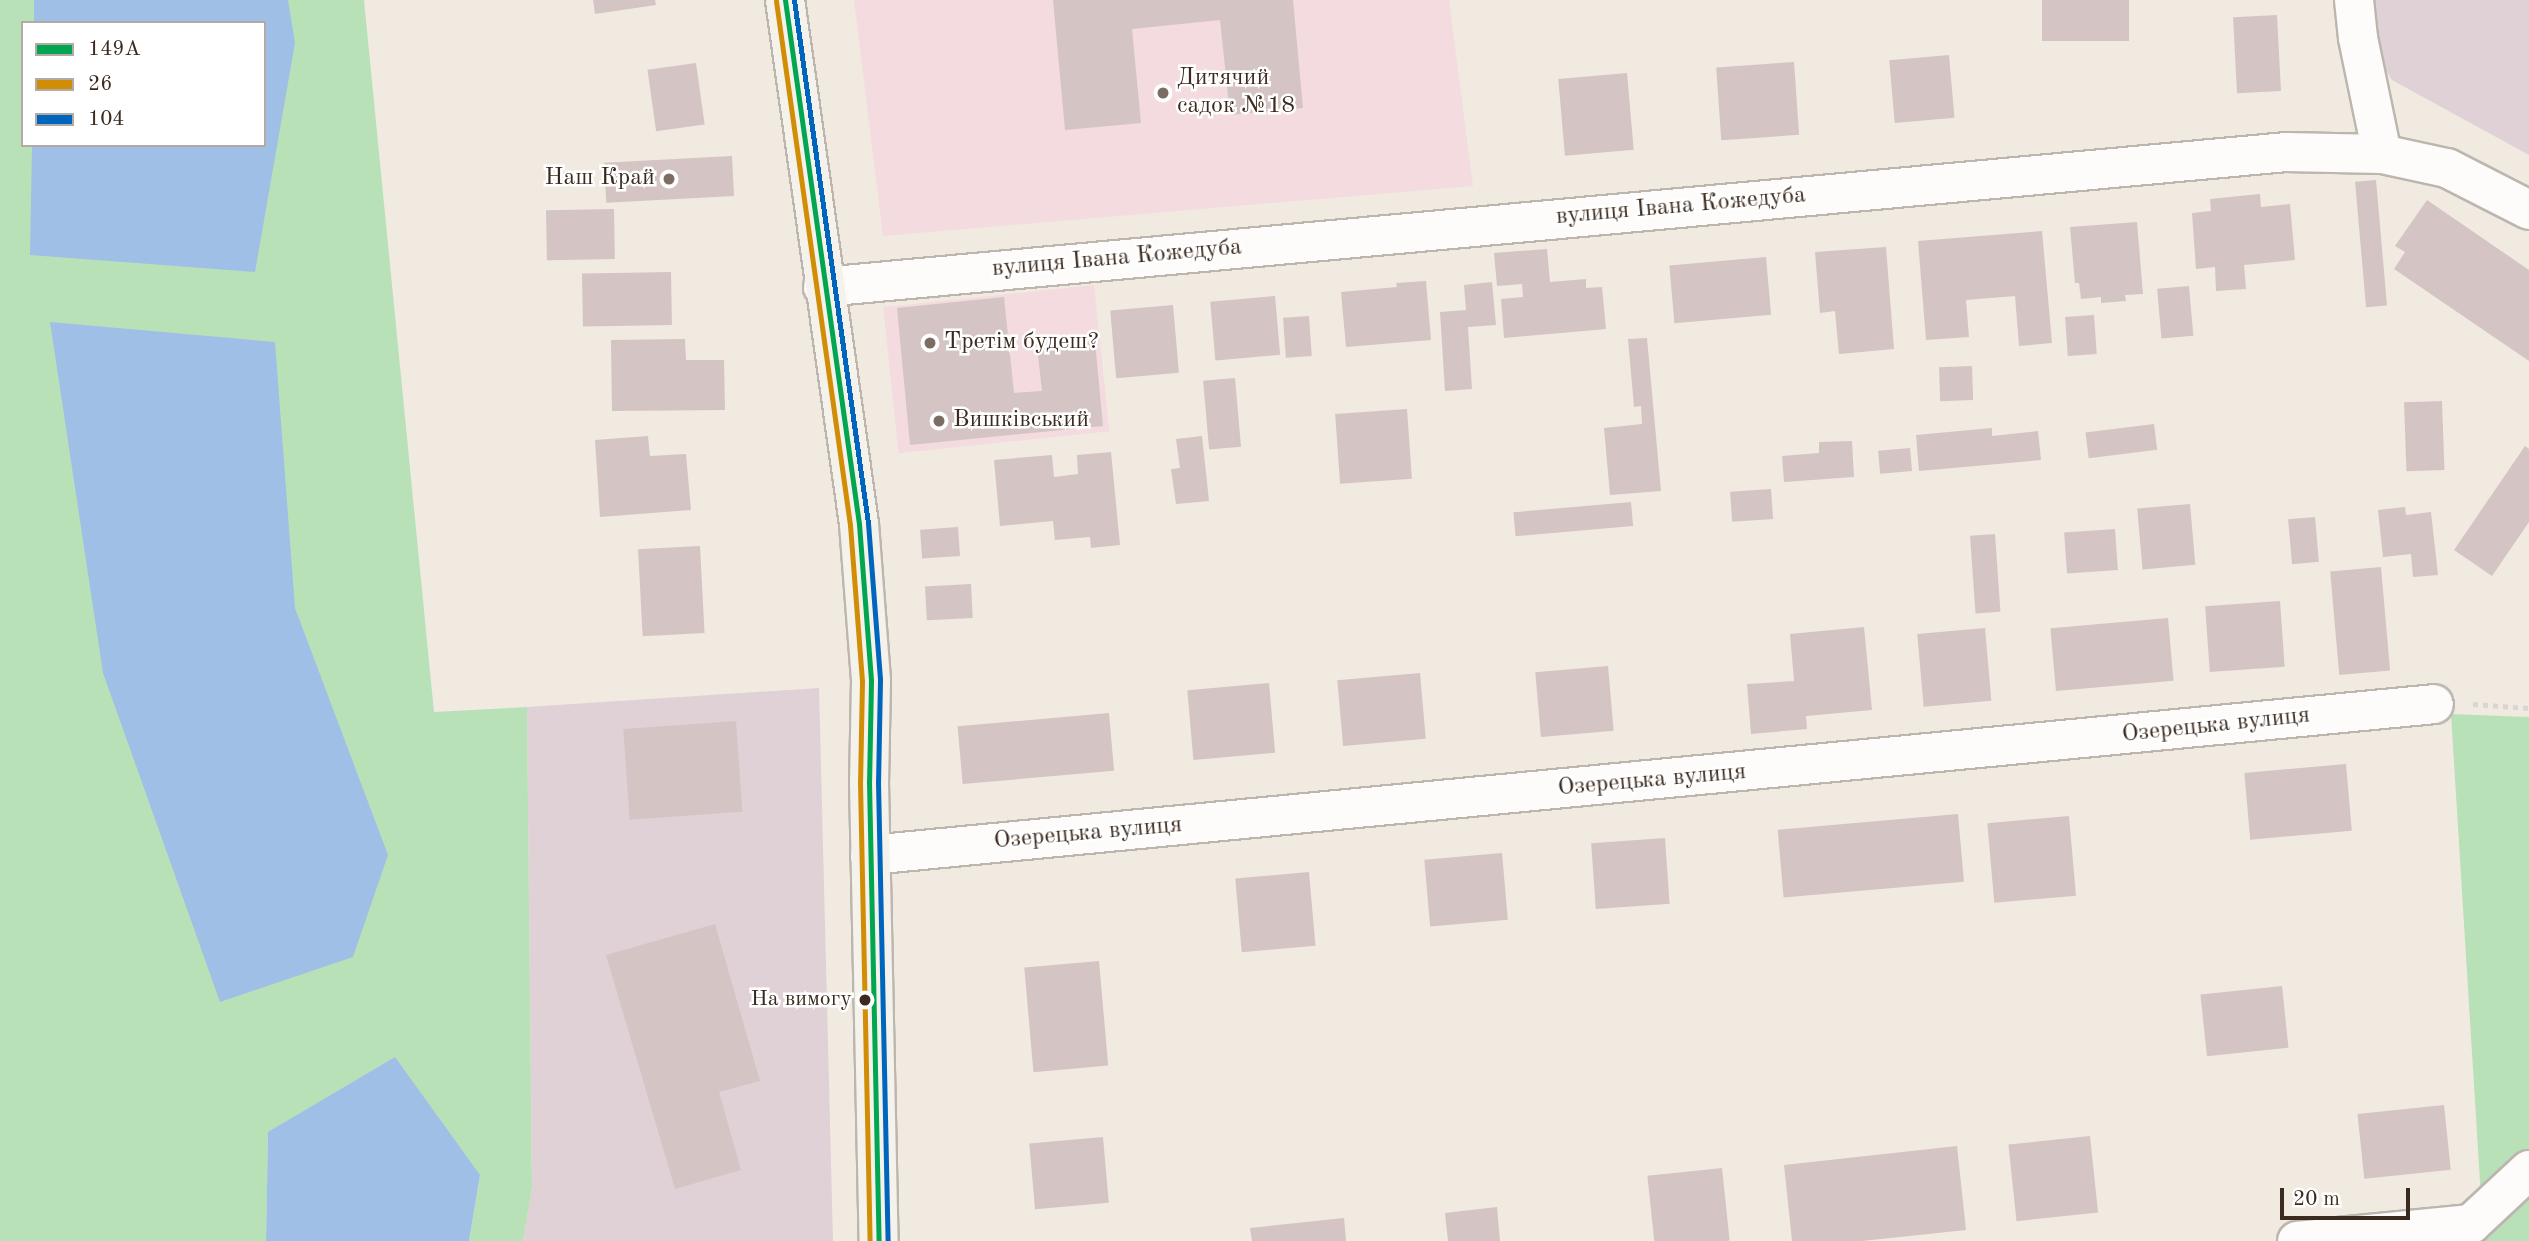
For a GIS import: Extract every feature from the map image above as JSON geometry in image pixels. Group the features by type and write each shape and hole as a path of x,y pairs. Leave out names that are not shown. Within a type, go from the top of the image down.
{"street":[{"path":"785,0 823,287 859,524 871,681 870,855 880,1241"},
{"path":"2354,0 2358,38 2382,154"},
{"name":"вулиця Івана Кожедуба","path":"823,287 2286,152 2382,154 2448,168 2529,210"},
{"name":"Озерецька вулиця","path":"870,855 2434,704"},
{"path":"2297,1241 2471,1224 2529,1170"}],"path":[{"path":"2434,704 2529,708"}],"shaded area":[{"name":"Дитячий садок №18","path":"854,0 1449,0 1473,186 883,236"},
{"path":"2371,0 2529,0 2529,155 2392,80 2375,53"},
{"path":"1094,285 1109,431 899,453 883,307"},
{"path":"819,688 833,1241 523,1241 532,1188 527,707"}],"green space":[{"path":"0,0 364,0 434,712 527,707 532,1188 523,1241 469,1241 480,1175 268,1132 266,1241 0,1241"},
{"path":"2451,714 2529,717 2529,1154 2481,1198"},
{"path":"2529,1192 2529,1241 2477,1241"}],"water":[{"path":"34,0 288,0 295,43 255,272 30,255 32,147 266,147 266,21 34,21"},
{"path":"50,322 275,342 295,608 388,855 353,957 220,1002 103,673"},
{"path":"395,1057 480,1175 469,1241 266,1241 268,1132"}],"building":[{"path":"593,0 655,0 656,5 595,14"},
{"path":"1053,0 1293,0 1303,108 1230,115 1220,20 1132,29 1141,123 1065,130"},
{"path":"2042,0 2129,0 2129,41 2042,41"},
{"path":"2277,15 2281,91 2237,93 2233,17"},
{"path":"1949,55 1954,118 1895,123 1889,60"},
{"path":"1794,62 1799,135 1721,140 1716,67"},
{"path":"696,63 705,124 656,131 647,70"},
{"path":"1627,73 1634,150 1565,156 1558,79"},
{"name":"Наш Край","path":"732,156 734,196 606,203 604,163"},
{"path":"2376,180 2387,306 2366,307 2355,182"},
{"path":"2260,194 2261,207 2290,204 2295,260 2244,265 2246,289 2216,291 2215,267 2196,269 2192,213 2211,211 2210,199"},
{"path":"2427,200 2529,270 2529,361 2394,269 2405,252 2395,246"},
{"path":"614,209 615,259 547,260 546,210"},
{"path":"2137,222 2143,294 2125,295 2126,301 2101,303 2101,297 2081,299 2079,283 2075,283 2070,227"},
{"path":"2042,231 2052,343 2019,346 2015,296 1966,300 1969,337 1926,340 1918,241"},
{"path":"1886,247 1894,349 1839,354 1835,311 1820,313 1815,252"},
{"path":"1547,249 1550,282 1586,279 1586,288 1602,287 1606,329 1504,338 1501,299 1523,297 1522,284 1497,286 1494,253"},
{"path":"1766,257 1771,315 1674,323 1669,265"},
{"path":"671,272 672,325 583,327 582,274"},
{"path":"1426,281 1431,340 1346,347 1341,292 1397,287 1396,283"},
{"path":"1492,282 1496,325 1468,327 1472,389 1445,391 1440,312 1466,310 1464,285"},
{"path":"2189,286 2193,336 2161,339 2157,289"},
{"path":"1275,296 1280,355 1215,360 1210,302"},
{"path":"1004,297 1014,393 1042,391 1037,347 1095,341 1103,426 910,445 897,308"},
{"path":"1173,305 1179,373 1116,378 1110,310"},
{"path":"2094,315 2097,354 2068,356 2065,317"},
{"path":"1309,316 1312,356 1286,358 1283,318"},
{"path":"1647,338 1661,491 1610,495 1604,428 1642,424 1641,406 1634,407 1628,339"},
{"path":"685,339 686,360 724,360 725,410 612,411 611,340"},
{"path":"1972,366 1973,400 1940,401 1939,367"},
{"path":"1235,378 1241,447 1209,450 1203,381"},
{"path":"2442,401 2444,470 2406,471 2404,402"},
{"path":"1407,409 1412,479 1340,484 1335,414"},
{"path":"2154,424 2157,450 2089,458 2086,432"},
{"path":"1992,428 1992,436 2038,431 2041,460 1919,471 1916,435"},
{"path":"648,436 650,456 686,454 691,510 600,517 595,440"},
{"path":"1202,436 1209,501 1176,504 1171,469 1180,468 1176,439"},
{"path":"1852,441 1854,477 1784,482 1782,456 1819,453 1819,442"},
{"path":"2525,446 2529,449 2529,522 2492,576 2454,550"},
{"path":"1910,448 1912,471 1880,474 1878,451"},
{"path":"1111,452 1120,545 1091,548 1090,537 1055,540 1053,521 1000,526 994,460 1052,455 1054,477 1078,474 1077,455"},
{"path":"1771,489 1773,519 1732,522 1730,492"},
{"path":"1631,502 1633,526 1516,536 1513,512"},
{"path":"2190,504 2195,565 2143,569 2137,509"},
{"path":"2405,507 2406,515 2431,512 2438,575 2413,577 2411,554 2383,557 2378,510"},
{"path":"2315,517 2319,562 2292,564 2288,519"},
{"path":"958,527 960,556 922,559 920,530"},
{"path":"2115,529 2118,570 2067,573 2064,533"},
{"path":"1995,534 2000,612 1976,614 1970,536"},
{"path":"700,546 705,633 643,636 638,549"},
{"path":"2381,567 2390,671 2339,675 2330,571"},
{"path":"971,584 973,618 927,620 925,586"},
{"path":"2280,601 2285,667 2210,672 2205,606"},
{"path":"2168,618 2173,681 2056,691 2050,628"},
{"path":"1864,627 1872,710 1806,716 1807,729 1751,734 1747,684 1794,681 1790,634"},
{"path":"1985,628 1991,701 1924,707 1917,634"},
{"path":"1608,666 1614,731 1541,737 1535,672"},
{"path":"1420,673 1426,739 1343,746 1337,680"},
{"path":"1269,683 1275,753 1193,760 1187,690"},
{"path":"1109,713 1114,771 963,784 958,726"},
{"path":"736,721 742,812 630,820 623,729"},
{"path":"2346,764 2352,831 2250,840 2244,773"},
{"path":"1958,814 1964,882 1784,898 1778,830"},
{"path":"2069,816 2076,896 1994,903 1987,823"},
{"path":"1665,838 1670,904 1596,909 1591,843"},
{"path":"1502,853 1508,920 1430,927 1424,860"},
{"path":"1309,872 1315,946 1242,952 1235,878"},
{"path":"715,924 760,1081 719,1092 741,1170 675,1189 606,955"},
{"path":"1099,961 1108,1066 1033,1072 1024,968"},
{"path":"2282,986 2288,1048 2207,1056 2200,995"},
{"path":"2444,1105 2451,1170 2364,1179 2357,1114"},
{"path":"2090,1136 2098,1213 2016,1221 2008,1145"},
{"path":"1103,1137 1109,1203 1035,1209 1029,1143"},
{"path":"1957,1146 1966,1230 1862,1241 1792,1241 1784,1165"},
{"path":"1722,1168 1730,1241 1654,1241 1647,1176"},
{"path":"1497,1207 1500,1241 1448,1241 1445,1213"},
{"path":"1344,1218 1346,1241 1252,1241 1250,1228"}],"transit line":[{"name":"149А","path":"785,0 859,524 871,681 869,782 879,1241"},
{"name":"104","path":"794,0 868,523 880,680 878,782 888,1241"},
{"name":"26","path":"776,1 850,525 862,681 860,782 870,1241"}],"place":[{"name":"Дитячий садок №18","path":"1163,93"},
{"name":"Наш Край","path":"669,179"},
{"name":"Третім будеш?","path":"930,343"},
{"name":"Вишківський","path":"939,421"},
{"name":"На вимогу","path":"865,1000"}]}
